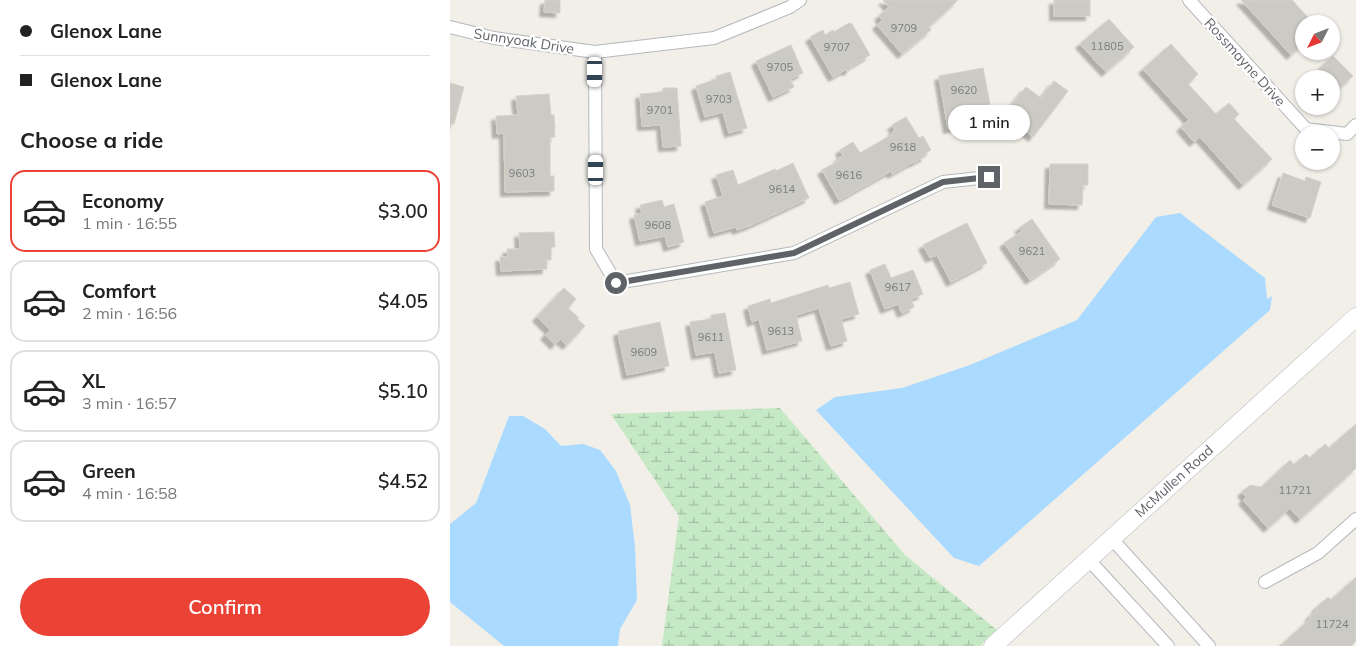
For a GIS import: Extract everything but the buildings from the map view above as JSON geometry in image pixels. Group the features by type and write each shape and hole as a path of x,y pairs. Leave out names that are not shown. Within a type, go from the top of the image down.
{"street":[{"name":"Sunnyoak Drive","path":"450,27 494,38 595,52 714,38 790,7 800,0"},
{"name":"Rossmayne Drive","path":"1189,0 1306,129 1347,134 1356,125"},
{"path":"595,52 596,249 616,283 794,253 943,182 989,177"},
{"name":"McMullen Road","path":"993,646 1356,317"},
{"path":"1265,582 1318,553 1356,519"},
{"path":"1111,538 1209,646"},
{"path":"1088,559 1168,646"}],"green space":[{"path":"780,408 905,555 997,630 980,646 662,646 679,516 611,414"}],"water":[{"path":"1180,213 1265,278 1267,299 1272,296 1270,310 979,566 954,558 816,410 835,397 902,388 970,365 1077,320 1156,217"},
{"path":"509,416 523,416 545,429 561,446 583,444 600,450 616,471 630,505 635,547 637,600 620,629 618,646 504,646 450,602 450,524 476,503"}],"route":[{"path":"616,283 794,253 943,182 989,177"}]}
